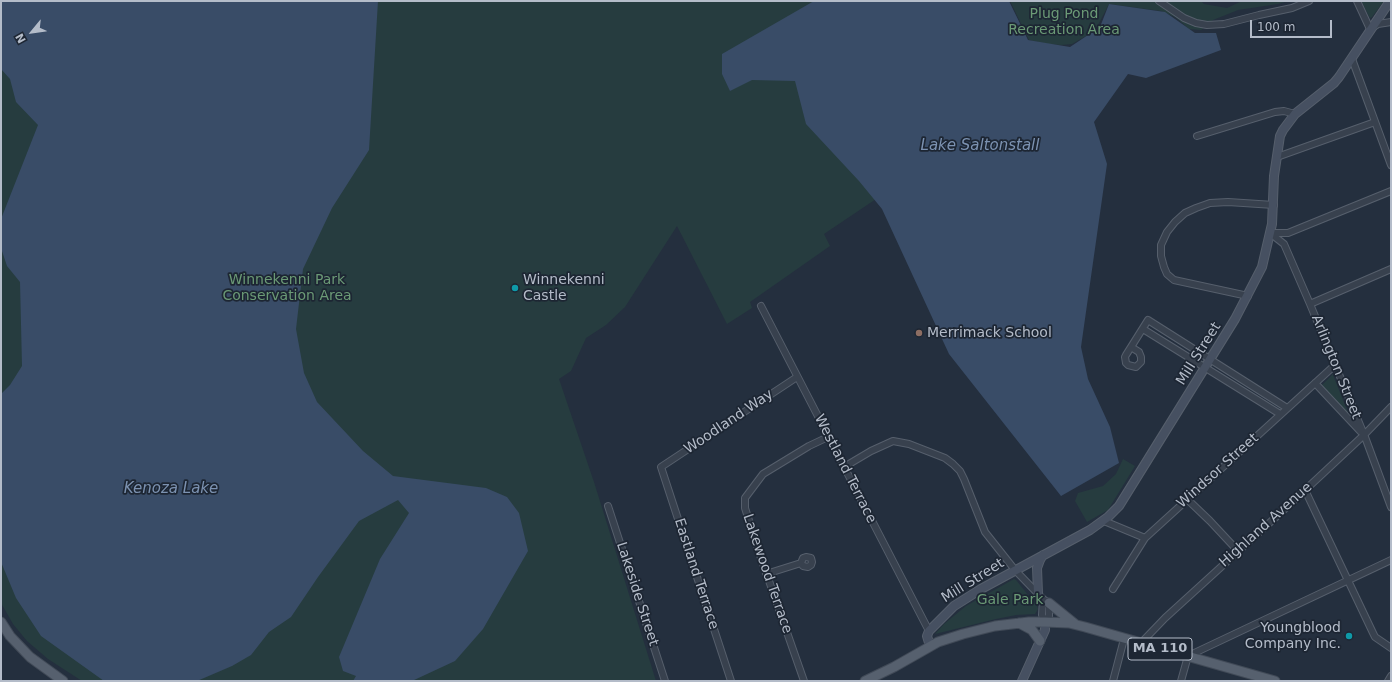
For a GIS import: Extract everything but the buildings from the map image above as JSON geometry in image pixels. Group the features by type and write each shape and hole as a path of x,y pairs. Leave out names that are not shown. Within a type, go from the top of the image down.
{"main road":[{"name":"Mill Street","path":"929,631 954,606 976,592 1104,521 1113,513 1125,497 1211,360 1248,296 1262,267 1270,233 1274,205 1274,176 1280,136 1295,114 1334,83 1352,59 1370,29 1390,1"},
{"path":"1044,555 1037,568 1044,598 1076,625"},
{"path":"1,622 10,636 30,657 63,681"},
{"path":"1022,681 1045,630 1045,622"},
{"name":"MA 110","path":"866,681 930,646 957,636 981,629 1045,622 1069,623 1188,656 1258,679 1274,681"},
{"path":"1019,624 1032,630 1040,641"},
{"path":"929,631 927,636 930,646"}],"street":[{"path":"1159,1 1184,18 1196,23 1207,25 1224,24 1292,8 1309,1"},
{"path":"1357,1 1370,29 1378,24 1391,22"},
{"path":"1352,59 1391,165"},
{"path":"1197,136 1275,112 1284,111 1295,114"},
{"path":"1277,157 1375,122"},
{"path":"1270,233 1288,233 1391,191"},
{"path":"1248,296 1174,280 1167,274 1164,267 1161,256 1161,245 1167,232 1183,215 1210,203 1228,202 1274,205"},
{"name":"Arlington Street","path":"1270,233 1284,244 1364,435 1391,507"},
{"path":"1310,304 1391,269"},
{"name":"Westland Terrace","path":"761,306 929,631"},
{"path":"1131,347 1148,320 1287,408"},
{"path":"1143,329 1280,414"},
{"name":"Windsor Street","path":"1113,589 1145,538 1335,365"},
{"name":"Woodland Way","path":"661,467 797,377"},
{"path":"1315,383 1364,435"},
{"name":"Highland Avenue","path":"1141,643 1165,618 1364,435 1391,407"},
{"name":"Lakewood Terrace","path":"804,681 766,574 745,508 745,498 763,474 809,446 828,437"},
{"path":"844,467 871,451 893,442 909,444 945,458 960,471 985,532 1016,570 1044,598 1049,616 1045,622"},
{"name":"Eastland Terrace","path":"661,467 731,681"},
{"path":"1305,490 1376,637 1391,648"},
{"path":"1187,499 1210,520 1238,551"},
{"name":"Lakeside Street","path":"608,506 665,681"},
{"path":"1104,521 1145,538"},
{"path":"1181,681 1188,656 1391,560"},
{"path":"766,574 801,563"},
{"path":"1113,681 1124,639"},
{"path":"1388,681 1391,676"}],"green space":[{"name":"Winnekenni Park Conservation Area","path":"1,1 821,1 755,75 800,77 879,197 824,234 830,246 750,302 752,308 727,324 677,226 625,307 606,325 586,338 571,371 559,379 594,482 656,681 82,681 48,659 27,641 13,624 1,603"},
{"name":"Plug Pond Recreation Area","path":"1010,1 1201,1 1204,4 1227,8 1242,1 1288,1 1238,10 1213,20 1201,30 1189,29 1175,17 1161,11 1109,4 1098,25 1091,33 1072,44 1061,45 1029,40"},
{"path":"1361,1 1384,1 1370,18"},
{"path":"1333,375 1349,415 1322,385"},
{"path":"1123,459 1135,466 1108,510 1087,522 1075,501 1078,493 1103,486 1116,474"},
{"name":"Gale Park","path":"1014,579 1037,606 1038,609 1035,614 1016,615 996,619 935,634 944,624 966,606"}],"water":[{"name":"Kenoza Lake","path":"1,1 378,1 369,150 332,208 303,269 296,329 304,373 317,402 363,451 393,476 486,488 507,497 519,513 528,551 483,629 455,661 412,681 353,681 356,676 343,671 339,657 380,559 409,513 398,500 359,521 291,617 269,632 251,655 232,666 197,681 104,681 41,636 16,598 1,562 1,394 10,385 22,366 20,282 7,266 1,248 1,219 38,125 16,102 10,79 1,69"},
{"name":"Lake Saltonstall","path":"814,1 1009,1 1028,40 1070,47 1100,27 1109,4 1165,12 1195,33 1216,33 1221,50 1146,78 1128,74 1094,122 1107,164 1081,347 1088,379 1110,427 1119,463 1061,496 949,354 882,209 859,181 806,124 795,81 752,80 730,91 722,74 722,54"}],"place":[{"name":"Winnekenni Castle","path":"515,288"},
{"name":"Merrimack School","path":"919,333"},
{"name":"Youngblood Company Inc.","path":"1349,636"}]}
